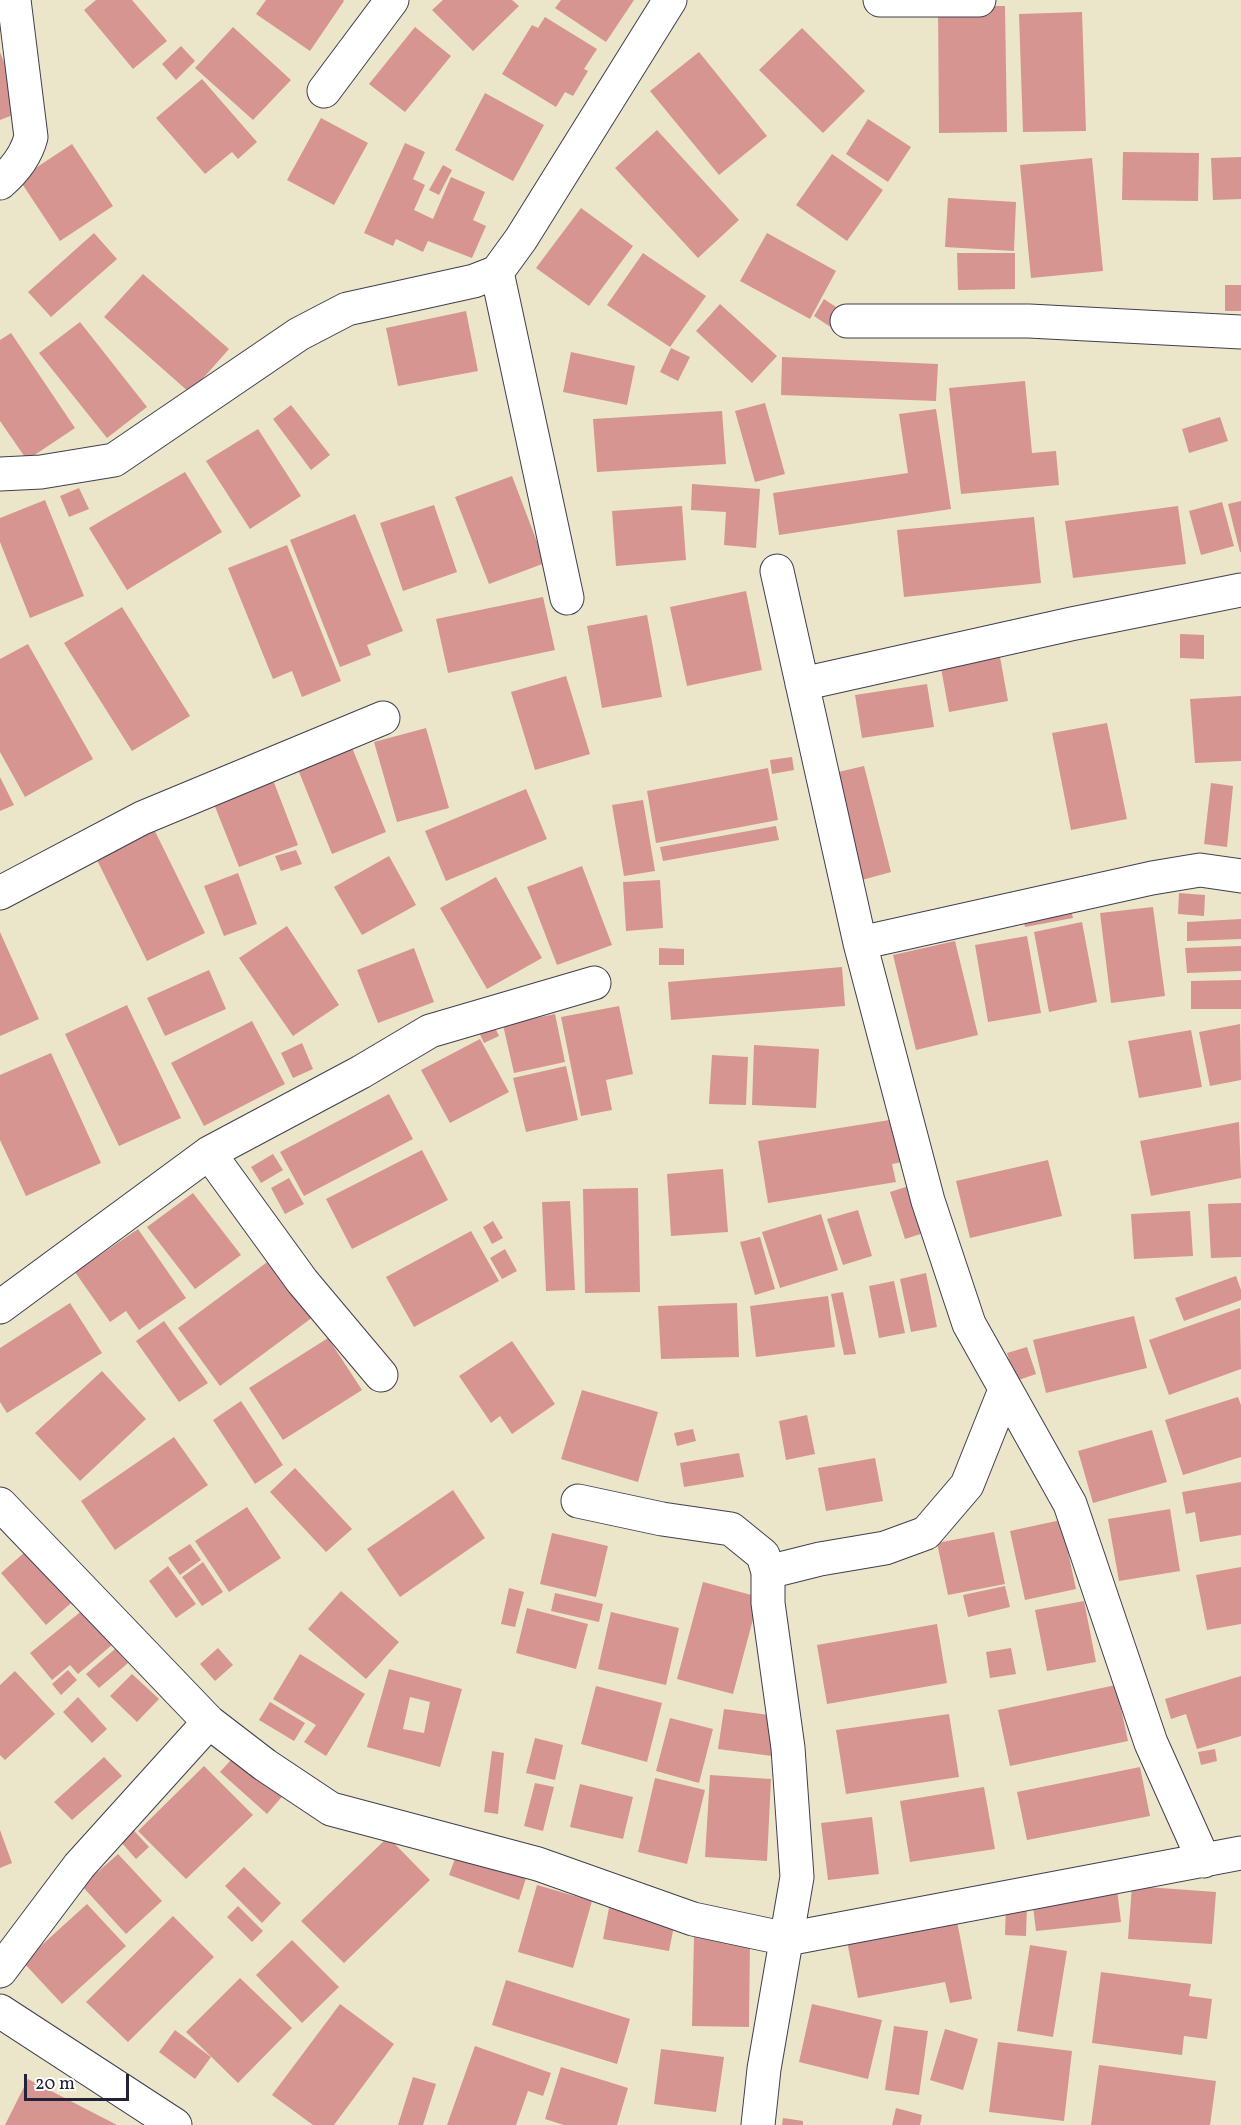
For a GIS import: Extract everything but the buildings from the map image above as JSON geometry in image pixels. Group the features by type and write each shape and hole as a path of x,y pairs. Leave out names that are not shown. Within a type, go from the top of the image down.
{"street":[{"path":"0,183 28,150 31,136 14,0"},
{"path":"324,91 392,0"},
{"path":"0,474 41,472 114,460 299,334 347,309 474,281 497,272 521,239 670,0"},
{"path":"880,0 979,0"},
{"path":"497,272 567,598"},
{"path":"847,321 1029,321 1241,332"},
{"path":"777,571 860,943 928,1201 969,1323 1070,1504 1151,1743 1204,1861"},
{"path":"802,684 1071,624 1241,590"},
{"path":"0,893 142,818 383,718"},
{"path":"860,943 1152,878 1200,870 1241,876"},
{"path":"0,1307 209,1153 361,1072 430,1031 594,982"},
{"path":"209,1153 302,1281 381,1375"},
{"path":"768,1572 820,1559 885,1548 926,1533 967,1485 1005,1390"},
{"path":"578,1501 662,1519 731,1529 763,1554 768,1572 768,1603 788,1748 796,1877 764,2069 758,2125"},
{"path":"0,1504 209,1722 265,1765 331,1809 538,1864 693,1919 787,1939 1241,1853"},
{"path":"0,1971 79,1866 209,1722"},
{"path":"0,2011 175,2125"}]}
